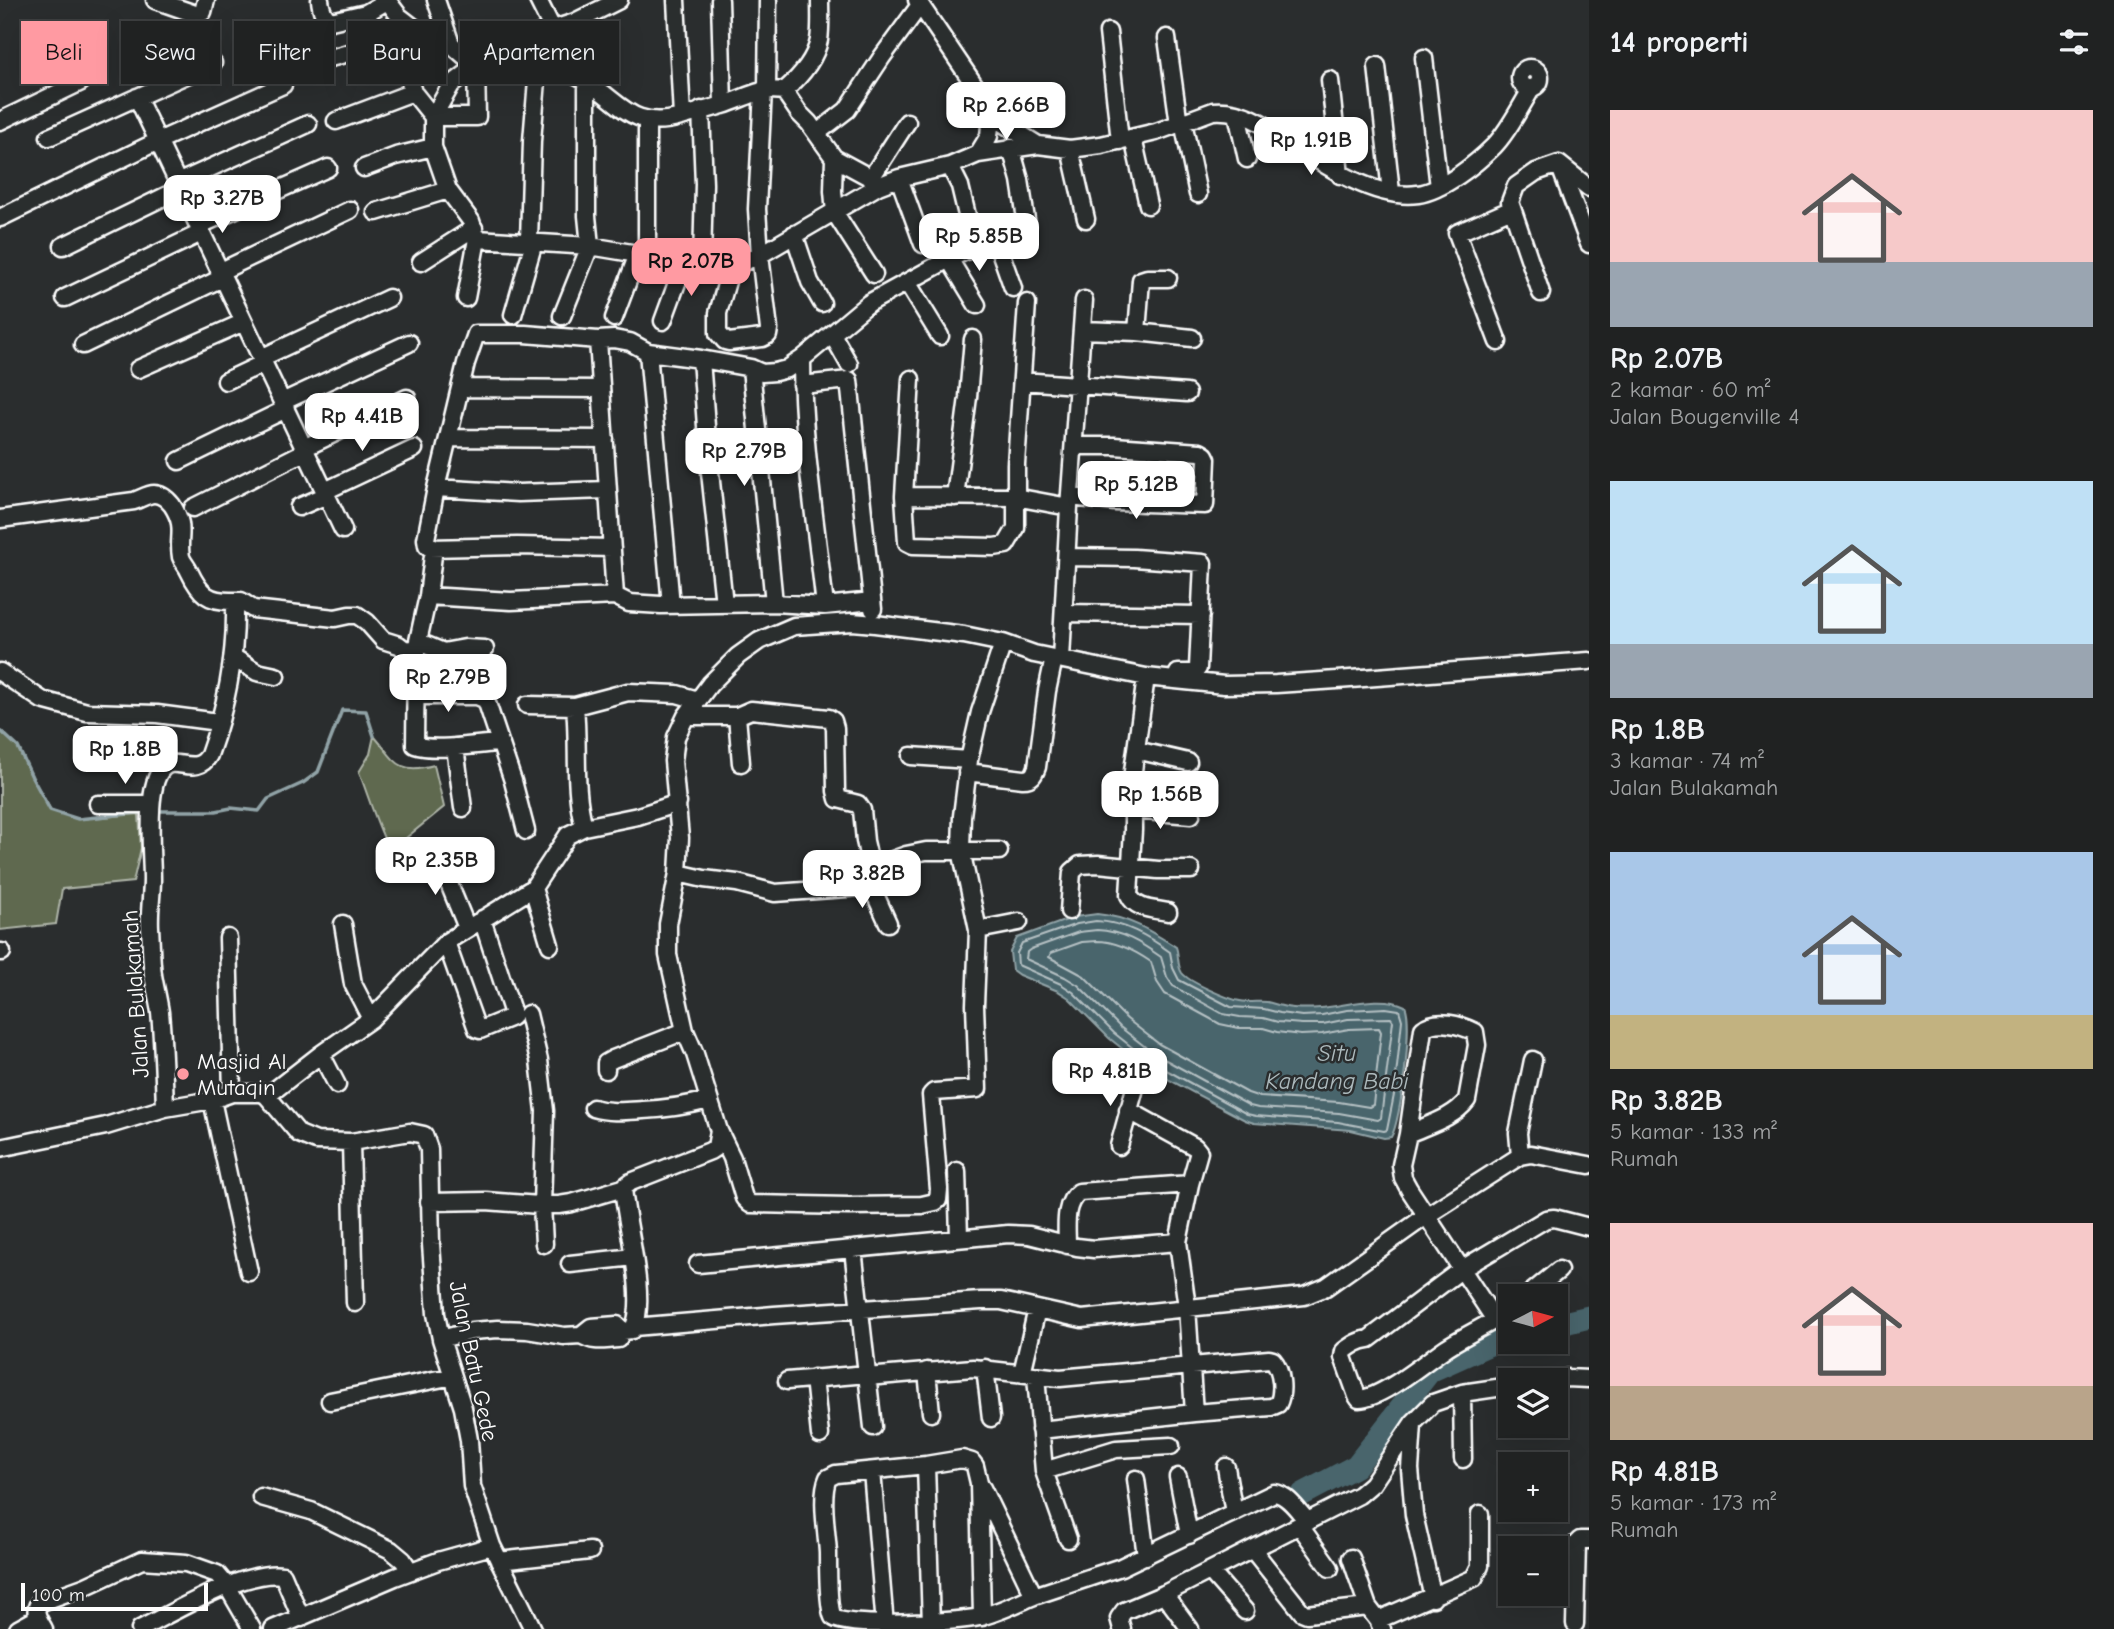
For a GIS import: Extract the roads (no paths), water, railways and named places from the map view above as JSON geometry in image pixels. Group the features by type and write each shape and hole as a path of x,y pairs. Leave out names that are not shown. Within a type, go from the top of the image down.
{"street":[{"path":"155,0 198,15 203,12 206,0"},
{"path":"320,0 322,10 331,21 366,13 387,0 399,16 416,29 451,44 460,52"},
{"path":"538,0 548,21"},
{"path":"676,0 682,117"},
{"path":"720,0 723,105"},
{"path":"731,267 718,313 718,333 729,342 762,338 768,335 769,330 757,209 768,0"},
{"path":"591,84 625,112 647,120 682,117 765,89 784,91 798,79 815,51 819,40 820,0"},
{"path":"439,1 451,44"},
{"path":"577,21 610,2"},
{"path":"817,133 847,110 918,2 984,99 991,116 989,136 978,154"},
{"path":"366,13 369,21"},
{"path":"1108,32 1126,139 1147,205"},
{"path":"1167,38 1181,123 1198,194"},
{"path":"1424,58 1439,187"},
{"path":"1377,66 1391,192"},
{"path":"460,78 451,85 433,117 433,147 448,190 476,234 466,298"},
{"path":"1331,80 1340,175"},
{"path":"0,121 77,84"},
{"path":"49,137 166,84"},
{"path":"411,84 413,92 433,117"},
{"path":"433,117 477,117 476,84"},
{"path":"513,315 532,241 531,141 536,84"},
{"path":"562,316 590,246 587,216 587,84"},
{"path":"0,218 158,141 283,85"},
{"path":"784,91 834,158 875,182 950,166 978,154 1011,148 1038,145 1070,149 1126,139 1213,111 1225,111 1266,124 1340,175 1368,186 1408,195 1421,194 1439,187 1468,169 1496,145 1532,88"},
{"path":"336,121 413,92"},
{"path":"137,97 343,530"},
{"path":"701,110 704,184 702,262"},
{"path":"1237,114 1247,159"},
{"path":"991,116 1038,145"},
{"path":"614,317 642,253 647,120"},
{"path":"421,262 476,234 642,253 702,262 723,269 731,267 760,255 835,213 875,182 907,122"},
{"path":"63,246 307,124"},
{"path":"364,168 396,156 433,147"},
{"path":"1011,148 1020,180 1027,226"},
{"path":"1070,149 1086,219"},
{"path":"834,158 835,213 874,274"},
{"path":"1559,164 1589,188"},
{"path":"1541,293 1510,202 1516,186 1536,172 1559,164"},
{"path":"1559,164 1589,244"},
{"path":"950,166 960,186 970,228"},
{"path":"65,298 199,229 328,168"},
{"path":"899,178 923,244"},
{"path":"376,212 448,190"},
{"path":"1498,342 1457,233 1512,209"},
{"path":"83,345 350,210"},
{"path":"794,234 810,282 822,303"},
{"path":"612,548 430,548 427,545 436,488 466,363 476,334 614,339 630,342 648,352 751,368 762,373 775,372 787,369 802,359 869,303 995,237 1013,288"},
{"path":"949,259 977,305"},
{"path":"663,321 685,261"},
{"path":"1137,332 1141,280 1168,278"},
{"path":"907,282 940,335"},
{"path":"226,381 389,298"},
{"path":"911,755 1023,779 1029,779 1037,767 1046,691 1059,657 1064,613 1084,300"},
{"path":"911,379 904,496 905,540 910,544 994,547 1006,545 1016,531 1015,497 1027,303"},
{"path":"138,369 244,321"},
{"path":"1082,330 1192,338"},
{"path":"832,334 849,364"},
{"path":"955,497 973,339"},
{"path":"597,340 615,596"},
{"path":"179,461 409,343"},
{"path":"648,352 671,605"},
{"path":"701,359 724,604"},
{"path":"802,359 802,385 825,606"},
{"path":"751,368 774,604"},
{"path":"802,385 849,380 875,624"},
{"path":"1022,381 1187,393"},
{"path":"461,388 600,389"},
{"path":"193,508 407,398"},
{"path":"449,438 605,439"},
{"path":"904,496 1015,497 1070,502 1205,506 1207,459 1200,452 1074,446"},
{"path":"299,507 414,449"},
{"path":"436,488 518,493 607,490"},
{"path":"0,519 134,501 155,494 163,496 178,516 181,556 194,584 208,598 241,601 253,609 335,618 357,615 383,640 404,649 418,646 443,652 465,648 485,649"},
{"path":"434,547 418,646 415,745 455,747 499,743"},
{"path":"1003,643 980,712 968,766 962,816 961,850 978,930 975,973 978,1089 931,1095 939,1196 935,1202 922,1205 750,1204 744,1198 685,1031 668,955 668,924 678,873 680,838 673,761 676,737 686,716 710,684 738,656 768,636 794,626 852,622 875,624 964,635 1003,643 1034,654 1133,668 1194,673 1198,668 1203,563 1068,557"},
{"path":"428,596 511,601 615,596 629,603 671,605 825,606 872,601"},
{"name":"Jalan Bulakamah","path":"165,1108 162,1043 150,923 153,786 162,768 175,764 198,766 209,755 233,657 234,601"},
{"path":"1064,613 1201,615"},
{"path":"233,657 257,672 276,676"},
{"path":"1059,657 1146,677 1224,685 1276,684 1589,661"},
{"path":"0,671 42,700 87,712 157,713 218,722"},
{"path":"1146,677 1133,771 1132,868 1129,895 1138,906 1168,912"},
{"path":"527,705 575,706 628,692 677,694 698,700"},
{"path":"415,696 477,696 486,699 526,831"},
{"path":"575,706 578,743 577,797 584,827"},
{"path":"686,716 737,716 751,710 829,718 833,721 838,799 858,804 862,810 871,879 888,923"},
{"path":"737,716 741,763"},
{"path":"455,747 463,808"},
{"path":"1136,750 1188,762"},
{"path":"0,1148 106,1126 165,1108 212,1100 232,1093 262,1093 267,1096 371,1019 446,942 533,888 568,835 584,827 638,816 678,803"},
{"path":"98,804 151,804"},
{"path":"1133,810 1191,815"},
{"path":"678,873 737,883 775,893 854,889 871,879 884,863 906,855 926,851 999,851"},
{"path":"1069,911 1070,880 1076,867 1088,863 1191,870"},
{"path":"443,869 467,928"},
{"path":"533,888 550,945"},
{"path":"446,942 477,1029 512,1017 481,919"},
{"path":"978,930 1019,922"},
{"path":"343,924 353,984 371,1019"},
{"path":"228,938 232,1093"},
{"path":"528,1014 539,1060 545,1111 542,1205 544,1244"},
{"path":"1408,1134 1447,1116 1467,1100 1477,1045 1475,1032 1456,1025 1440,1024 1431,1024 1423,1029 1401,1165 1403,1178 1426,1216 1495,1320"},
{"path":"606,1070 606,1063 613,1059 685,1031"},
{"path":"321,1054 337,1086"},
{"path":"1520,1156 1518,1133 1533,1060"},
{"path":"1119,1146 1137,1081"},
{"name":"Jalan Batu Gede","path":"267,1096 299,1134 316,1141 351,1142 410,1132 424,1135 429,1149 432,1273 441,1339 463,1408 469,1440 472,1486 496,1553 533,1629"},
{"path":"212,1100 249,1272"},
{"path":"593,1108 624,1112 656,1111 709,1100"},
{"path":"1128,1110 1197,1148 1199,1152 1178,1242 1187,1307 1194,1413"},
{"path":"429,1202 486,1201 542,1205 572,1203 623,1188 631,1182 710,1152 718,1144 719,1131"},
{"path":"351,1142 355,1303"},
{"path":"629,1329 774,1315 981,1301 1001,1301 1082,1319 1313,1294 1426,1216 1520,1156 1531,1154 1589,1165"},
{"path":"957,1171 960,1237"},
{"path":"1067,1245 1068,1207 1079,1192 1190,1184"},
{"path":"441,1339 472,1331 498,1329 564,1336 581,1335 592,1341 618,1339 637,1318 634,1257 623,1188"},
{"path":"1498,1315 1495,1320 1448,1346 1400,1381 1367,1398 1359,1399 1357,1396 1343,1357 1344,1351 1361,1340 1369,1339 1462,1269 1546,1219 1589,1227"},
{"path":"698,1264 1008,1234 1029,1235 1094,1249 1178,1242"},
{"path":"853,1249 873,1427"},
{"path":"570,1264 634,1257"},
{"path":"1542,1284 1559,1270"},
{"path":"1037,1309 1029,1375 1040,1430 1044,1471 1068,1539"},
{"path":"787,1381 985,1368 1060,1378 1269,1359 1279,1368 1281,1396 1275,1406 1040,1430"},
{"path":"985,1368 990,1418"},
{"path":"927,1371 931,1413"},
{"path":"330,1401 453,1376"},
{"path":"814,1378 820,1435"},
{"path":"1568,1378 1589,1379"},
{"path":"1122,1629 1119,1618 1124,1611 1253,1550 1303,1521 1366,1490 1381,1473 1413,1423 1433,1403 1462,1392 1498,1388"},
{"path":"1462,1392 1463,1459"},
{"path":"1413,1423 1410,1468 1414,1515 1433,1598"},
{"path":"1044,1471 1116,1449 1171,1446"},
{"path":"982,1617 979,1483 975,1466 968,1460 836,1474 828,1478 826,1483 832,1614 837,1621 843,1623 931,1625 982,1617 1034,1596 1121,1567 1275,1493 1280,1493 1288,1500 1331,1569"},
{"path":"926,1465 931,1625"},
{"path":"1226,1467 1234,1513"},
{"path":"872,1471 885,1626"},
{"path":"1178,1477 1189,1535"},
{"path":"1136,1479 1146,1556"},
{"path":"979,1483 1034,1596"},
{"path":"261,1497 311,1511 391,1550 403,1560 410,1571"},
{"path":"1351,1558 1368,1607 1380,1625 1471,1581 1477,1575 1480,1566 1480,1514"},
{"path":"1575,1624 1577,1547 1578,1541 1589,1539"},
{"path":"1253,1550 1302,1612 1307,1614 1368,1607"},
{"path":"273,1629 296,1622 438,1561 496,1553 590,1552"},
{"path":"18,1629 41,1624 36,1611 38,1603 86,1586 142,1560 186,1563 217,1574 252,1629"},
{"path":"1210,1571 1245,1611"},
{"path":"140,1629 227,1587 253,1576 272,1573 283,1575 296,1622"},
{"path":"1164,1594 1190,1629"}],"water":[{"name":"Situ Kandang Babi","path":"1097,914 1129,921 1176,947 1179,967 1186,977 1234,1000 1301,1008 1374,1001 1405,1006 1408,1031 1405,1072 1399,1112 1391,1137 1384,1138 1351,1130 1254,1123 1245,1120 1145,1067 1109,1038 1069,998 1012,970 1010,952 1017,938 1075,917"}],"waterway":[{"path":"157,811 216,811 231,808 259,811 268,799 303,783 318,772 342,710 366,711 374,736"},
{"path":"0,732 18,747 50,810 78,819 145,812"},
{"path":"1568,1322 1589,1317"},
{"path":"1303,1494 1356,1466 1430,1371 1498,1340"}],"place":[{"name":"Masjid Al Mutaqin","path":"183,1074"}]}
